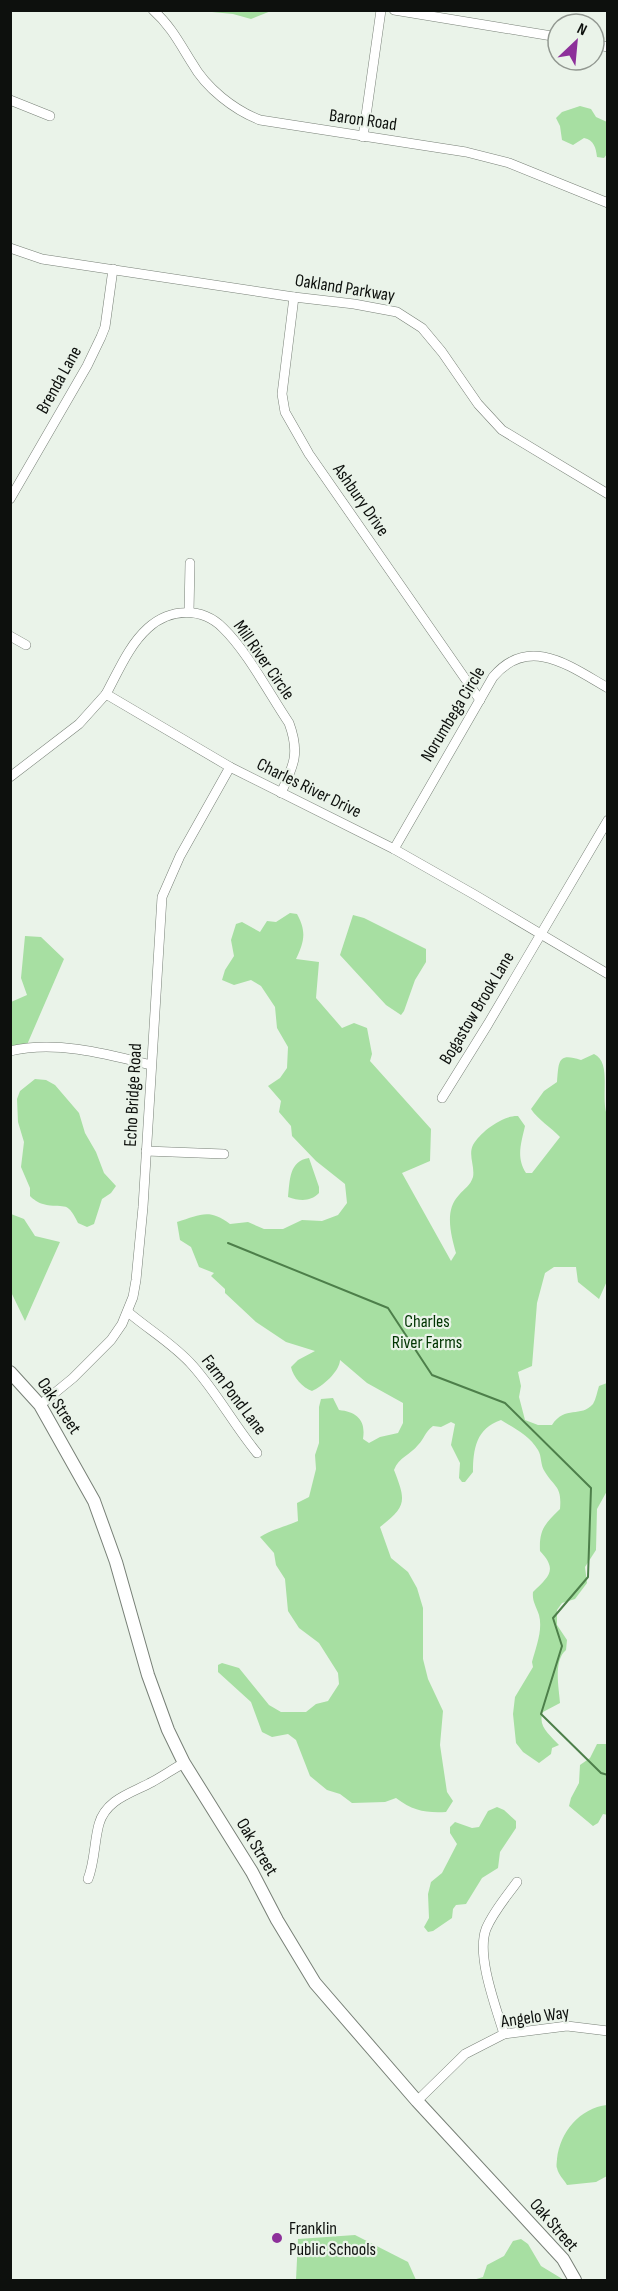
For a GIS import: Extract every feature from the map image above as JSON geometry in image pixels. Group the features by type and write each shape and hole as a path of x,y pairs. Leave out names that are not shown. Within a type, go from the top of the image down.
{"main road":[{"name":"Oak Street","path":"10,1371 40,1406 82,1477 102,1520 148,1675 168,1730 184,1763 252,1872 277,1920 315,1983 417,2101 563,2259 575,2280"}],"street":[{"name":"Baron Road","path":"153,10 174,33 186,49 192,64 212,87 246,115 260,120 363,137 437,146 491,158 608,203"},
{"path":"363,137 381,10"},
{"path":"394,10 546,35"},
{"path":"10,100 50,116"},
{"name":"Oakland Parkway","path":"10,248 42,259 383,309 412,320 431,338 478,404 497,425 549,460 608,494"},
{"name":"Brenda Lane","path":"10,499 87,366 101,337 105,327 113,269"},
{"name":"Ashbury Drive","path":"294,297 282,382 285,412 309,454 480,700"},
{"path":"10,777 79,724 106,694 126,658 149,627 166,616 177,612 189,612 190,563"},
{"name":"Mill River Circle","path":"189,612 195,612 222,627 240,649 289,723 294,736 296,755 294,766 281,793"},
{"path":"10,636 26,645"},
{"name":"Norumbega Circle","path":"394,849 480,700 499,670 508,663 527,656 549,658 560,661 608,688"},
{"name":"Charles River Drive","path":"106,694 230,766 394,849 608,975"},
{"name":"Echo Bridge Road","path":"40,1406 73,1378 111,1340 128,1312 136,1281 162,897 180,856 230,766"},
{"path":"540,934 608,820"},
{"name":"Bogastow Brook Lane","path":"442,1098 540,934"},
{"path":"10,1051 39,1046 61,1048 151,1065"},
{"path":"146,1151 224,1154"},
{"name":"Farm Pond Lane","path":"128,1312 191,1364 213,1389 235,1426 257,1453"},
{"path":"88,1879 100,1822 110,1806 131,1791 150,1784 184,1763"},
{"path":"504,2034 489,1982 484,1941 485,1931 493,1915 517,1882"},
{"name":"Angelo Way","path":"417,2101 465,2054 504,2034 567,2026 608,2031"}],"green space":[{"path":"211,11 271,11 251,19"},
{"path":"580,106 591,109 596,117 607,122 607,154 604,158 597,157 594,145 587,139 584,138 573,145 562,140 556,118 562,112"},
{"name":"Charles River Farms","path":"290,913 297,914 303,932 301,947 296,959 319,962 316,998 342,1028 354,1023 367,1028 372,1054 370,1061 431,1129 430,1161 402,1173 451,1261 456,1253 450,1215 454,1201 469,1185 473,1177 471,1153 476,1140 499,1121 518,1116 525,1126 520,1150 521,1161 526,1173 532,1173 560,1137 531,1109 544,1091 557,1082 559,1064 563,1058 581,1060 594,1054 603,1065 608,1118 607,1281 599,1299 578,1282 576,1267 554,1267 545,1273 537,1303 532,1366 518,1372 521,1386 519,1397 525,1420 538,1425 552,1425 562,1415 588,1408 594,1402 599,1386 607,1383 607,1491 597,1509 596,1550 585,1567 587,1583 575,1599 562,1603 557,1610 557,1625 567,1640 566,1650 559,1661 558,1668 560,1703 543,1712 542,1722 545,1730 559,1745 552,1748 551,1754 539,1763 523,1752 516,1743 513,1714 515,1697 533,1667 532,1662 540,1633 539,1615 533,1592 547,1577 550,1568 540,1551 542,1532 560,1509 559,1491 543,1469 535,1445 501,1420 493,1424 481,1434 475,1448 473,1472 465,1482 462,1482 459,1478 460,1463 451,1445 455,1424 451,1422 441,1427 433,1426 396,1466 394,1470 401,1489 402,1502 395,1514 380,1527 391,1558 408,1572 417,1588 423,1608 423,1659 428,1679 443,1711 440,1745 447,1792 453,1801 446,1812 420,1810 396,1798 385,1802 352,1803 340,1794 327,1790 310,1776 296,1740 288,1734 272,1737 262,1732 251,1702 218,1672 218,1665 222,1663 239,1668 269,1705 281,1712 306,1712 316,1704 328,1701 339,1684 338,1673 319,1643 299,1628 288,1611 285,1579 276,1565 274,1553 260,1537 298,1521 297,1503 309,1497 316,1469 315,1455 319,1443 321,1399 333,1398 339,1410 359,1418 364,1432 363,1439 369,1443 380,1437 398,1433 403,1423 403,1403 367,1383 340,1360 334,1374 316,1389 312,1391 302,1385 291,1367 298,1360 315,1351 286,1342 256,1322 225,1293 225,1289 211,1276 214,1273 199,1267 191,1247 180,1240 177,1222 198,1215 210,1214 230,1224 248,1222 264,1229 283,1229 302,1220 322,1221 338,1215 347,1203 345,1184 316,1161 292,1136 291,1126 279,1112 281,1101 268,1086 280,1078 287,1068 288,1047 277,1028 275,1007 261,986 251,980 234,985 222,980 234,956 231,940 236,924 242,922 260,932 267,921 276,922"},
{"path":"353,915 364,918 426,949 426,962 415,980 401,1015 386,1005 340,955"},
{"path":"25,936 41,937 64,959 23,1054 11,1050 11,1002 27,995 21,978"},
{"path":"35,1079 46,1080 55,1085 79,1113 85,1133 104,1173 116,1186 102,1199 94,1224 87,1227 78,1223 70,1210 64,1206 50,1206 30,1196 30,1188 21,1167 24,1142 18,1122 17,1099 20,1091"},
{"path":"309,1158 319,1193 305,1200 288,1197 294,1167 302,1160"},
{"path":"11,1214 24,1219 35,1236 60,1242 25,1321 11,1292"},
{"path":"597,1744 607,1744 608,1815 603,1814 598,1823 593,1826 569,1806 579,1783 580,1765 590,1758"},
{"path":"497,1807 516,1821 516,1828 500,1852 498,1868 482,1878 466,1904 456,1905 452,1918 428,1932 424,1927 429,1918 428,1894 431,1882 442,1873 457,1844 450,1833 450,1827 455,1822 472,1828 479,1827 488,1811"},
{"path":"607,2105 607,2176 596,2182 567,2185 557,2166 562,2140 580,2116 597,2107"},
{"path":"355,2235 408,2262 416,2280 296,2280 298,2239"},
{"path":"521,2239 528,2244 541,2266 564,2280 473,2280 483,2277 487,2265 504,2256 513,2241"}],"waterway":[{"path":"228,1243 388,1308 432,1375 505,1403 591,1488 588,1577 553,1618 562,1646 541,1714 601,1773 608,1775"}],"place":[{"name":"Franklin Public Schools","path":"277,2238"}]}
